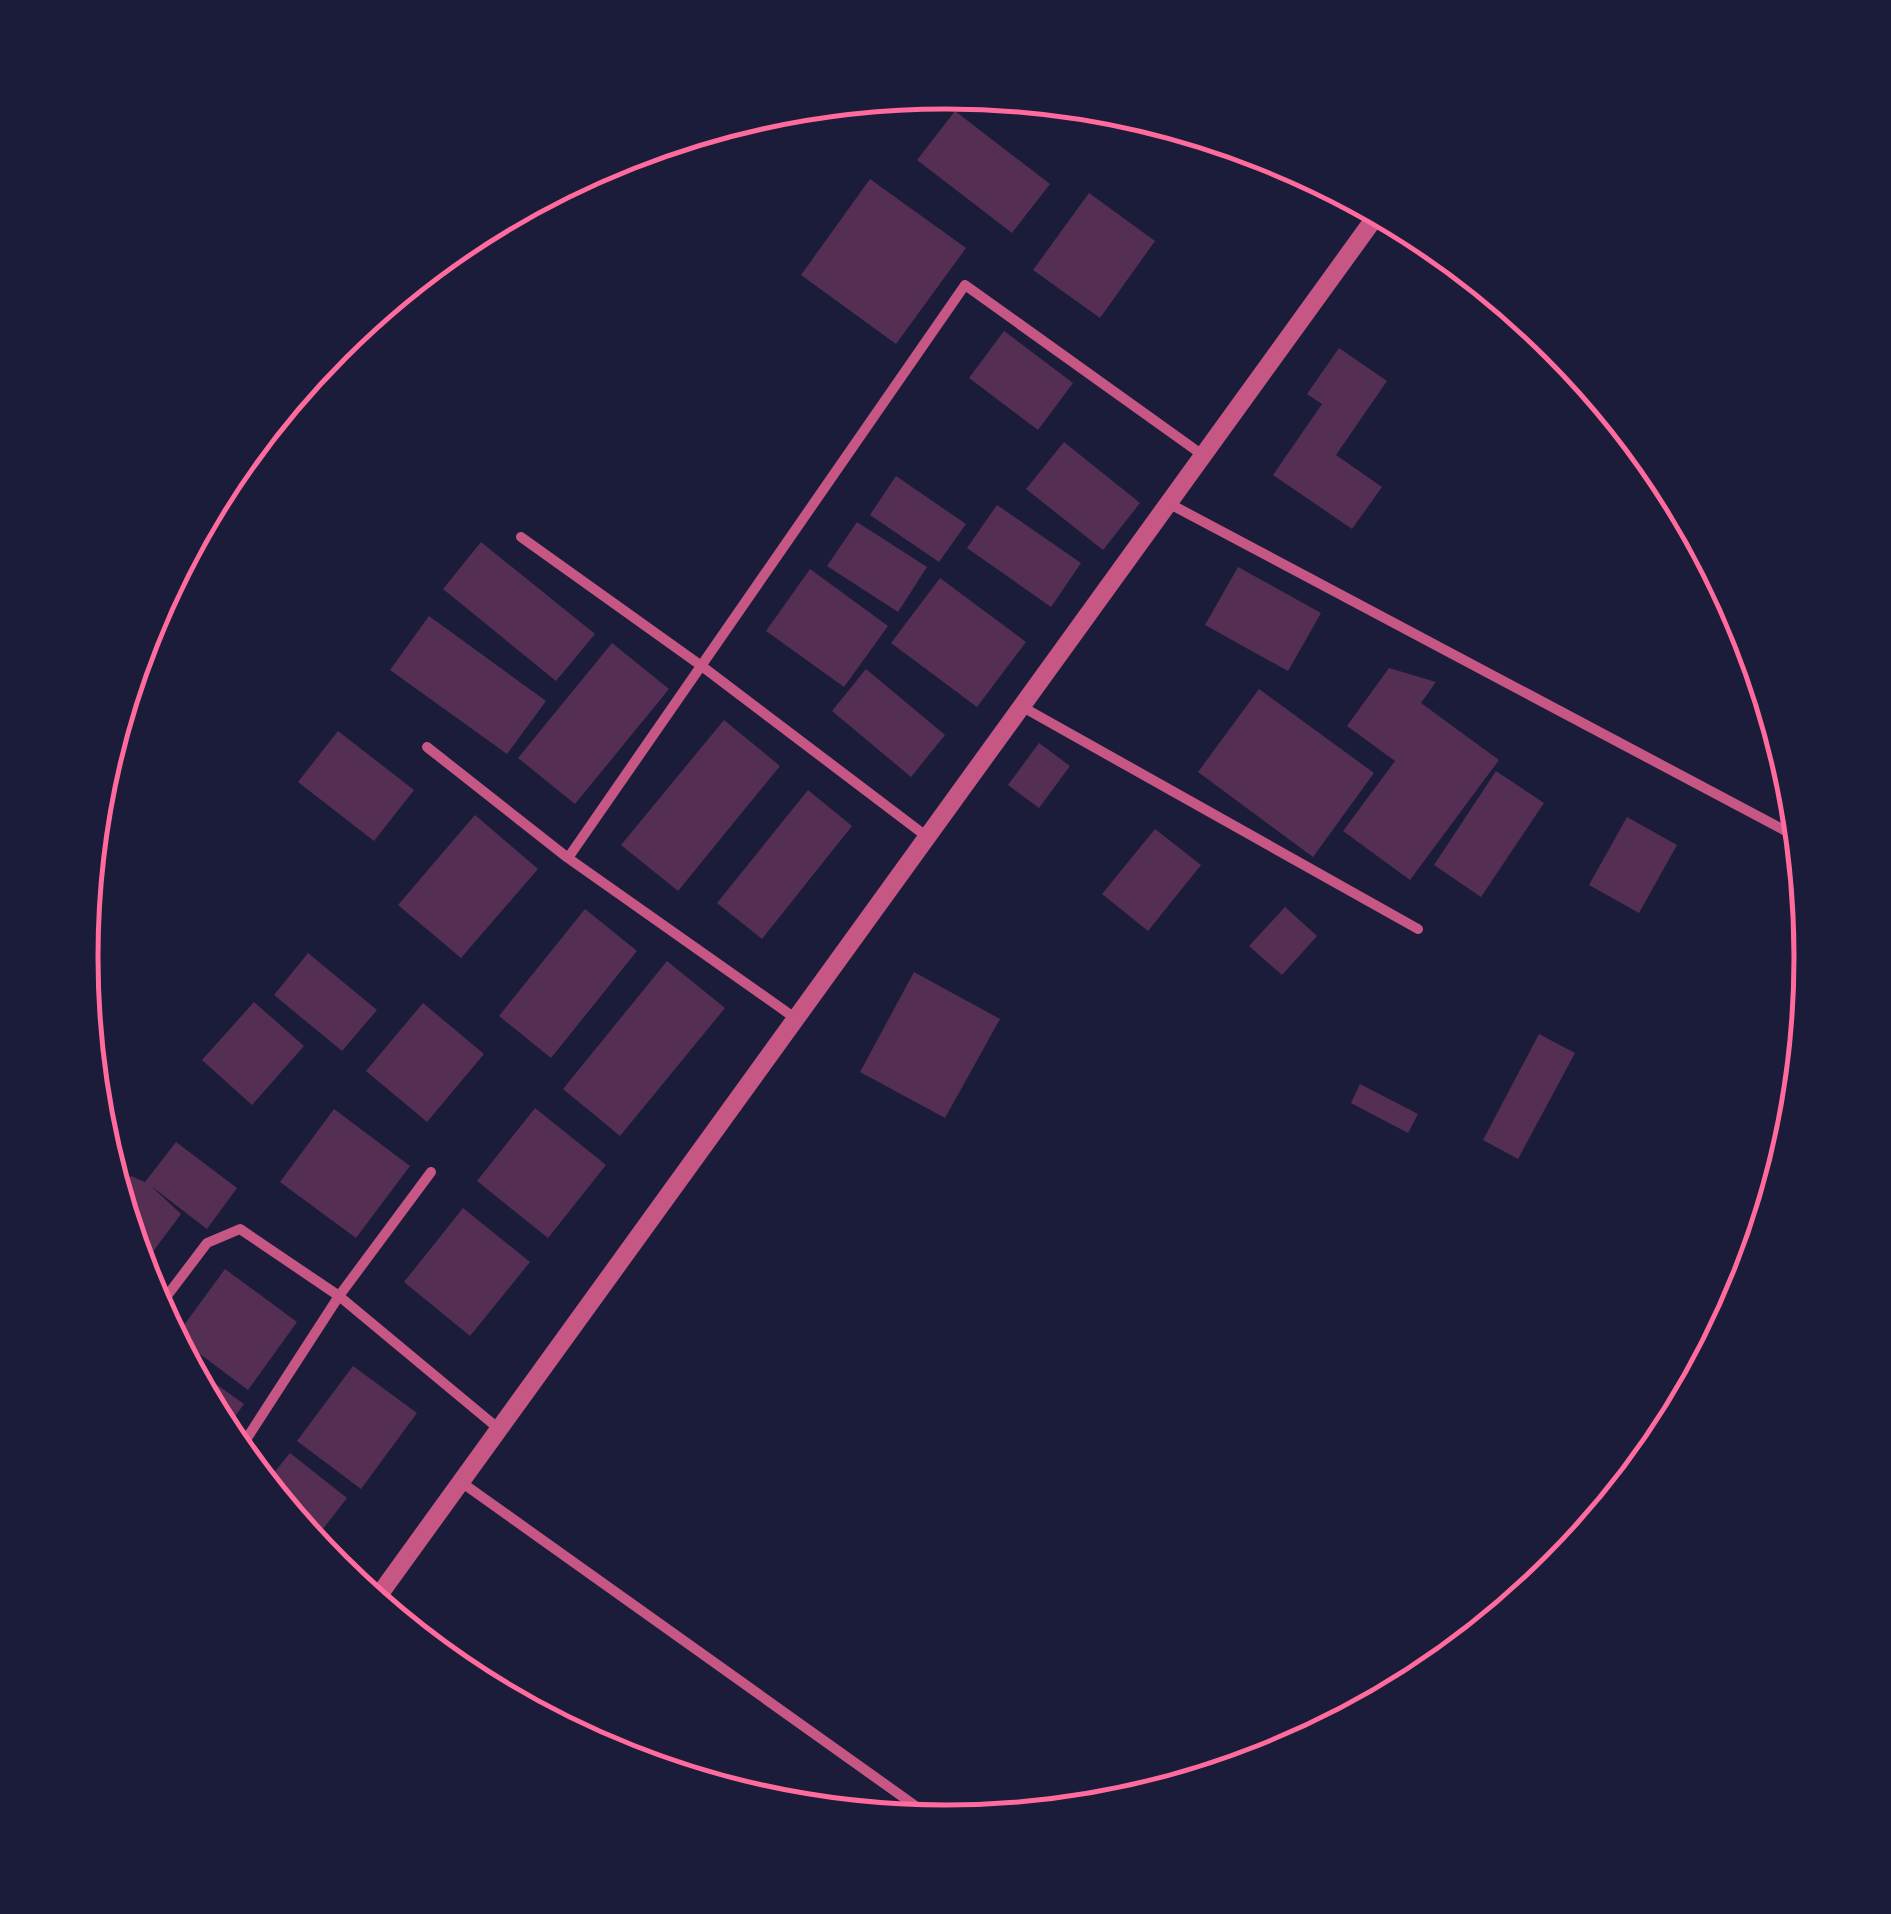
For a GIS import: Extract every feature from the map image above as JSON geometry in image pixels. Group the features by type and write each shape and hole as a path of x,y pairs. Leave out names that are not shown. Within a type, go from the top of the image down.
{"street":[{"path":"382,1591 1371,223"},
{"path":"568,858 704,667 965,285 1204,456"},
{"path":"1170,504 1783,830"},
{"path":"521,537 704,667 926,836"},
{"path":"1020,705 1418,929"},
{"path":"427,747 568,858 794,1018"},
{"path":"247,1438 339,1296 430,1172"},
{"path":"168,1295 207,1243 240,1229 339,1296 499,1429"},
{"path":"461,1482 912,1804"}],"building":[{"path":"955,111 1050,184 1012,233 917,160"},
{"path":"870,179 966,248 896,344 801,275"},
{"path":"1089,193 1155,241 1100,318 1033,270"},
{"path":"1004,331 1073,383 1038,430 969,378"},
{"path":"1339,348 1387,381 1336,455 1382,487 1352,529 1273,475 1322,404 1307,394"},
{"path":"1064,442 1140,503 1103,550 1026,489"},
{"path":"896,476 966,524 939,562 870,515"},
{"path":"997,505 1081,563 1051,607 967,548"},
{"path":"857,522 927,567 898,612 827,566"},
{"path":"481,542 595,634 556,681 443,589"},
{"path":"1238,567 1321,613 1288,671 1205,625"},
{"path":"810,569 888,626 844,687 766,631"},
{"path":"940,578 1026,642 977,707 891,643"},
{"path":"429,616 546,701 507,754 390,670"},
{"path":"612,643 669,689 575,804 518,758"},
{"path":"1389,668 1436,682 1421,703 1499,760 1410,880 1343,831 1395,761 1347,726"},
{"path":"866,669 945,735 911,777 832,711"},
{"path":"1259,689 1374,773 1313,857 1198,772"},
{"path":"724,720 780,766 678,891 621,845"},
{"path":"338,731 414,790 374,841 298,782"},
{"path":"1039,743 1070,766 1039,808 1008,785"},
{"path":"1496,771 1544,803 1481,897 1434,865"},
{"path":"808,790 852,826 762,939 717,903"},
{"path":"475,815 538,869 461,958 398,905"},
{"path":"1627,817 1677,845 1639,913 1589,885"},
{"path":"1155,829 1201,865 1148,931 1102,894"},
{"path":"1285,907 1317,936 1282,975 1249,946"},
{"path":"585,909 637,951 551,1058 499,1016"},
{"path":"308,953 377,1010 342,1051 274,995"},
{"path":"667,961 725,1008 620,1136 563,1089"},
{"path":"914,972 1000,1019 945,1118 860,1072"},
{"path":"254,1002 304,1046 252,1105 202,1060"},
{"path":"423,1003 484,1054 427,1122 366,1071"},
{"path":"1539,1034 1575,1053 1518,1159 1483,1140"},
{"path":"1360,1084 1418,1114 1408,1133 1351,1103"},
{"path":"535,1108 606,1165 548,1238 477,1181"},
{"path":"334,1109 410,1166 356,1238 280,1182"},
{"path":"176,1142 237,1188 207,1229 151,1186 181,1214 152,1253 127,1181 131,1176 145,1182"},
{"path":"463,1208 530,1262 470,1336 404,1282"},
{"path":"225,1269 297,1322 248,1390 194,1350 183,1327"},
{"path":"353,1366 417,1413 361,1489 297,1441"},
{"path":"211,1380 244,1404 234,1418"},
{"path":"290,1453 347,1498 322,1531 273,1473"}]}
